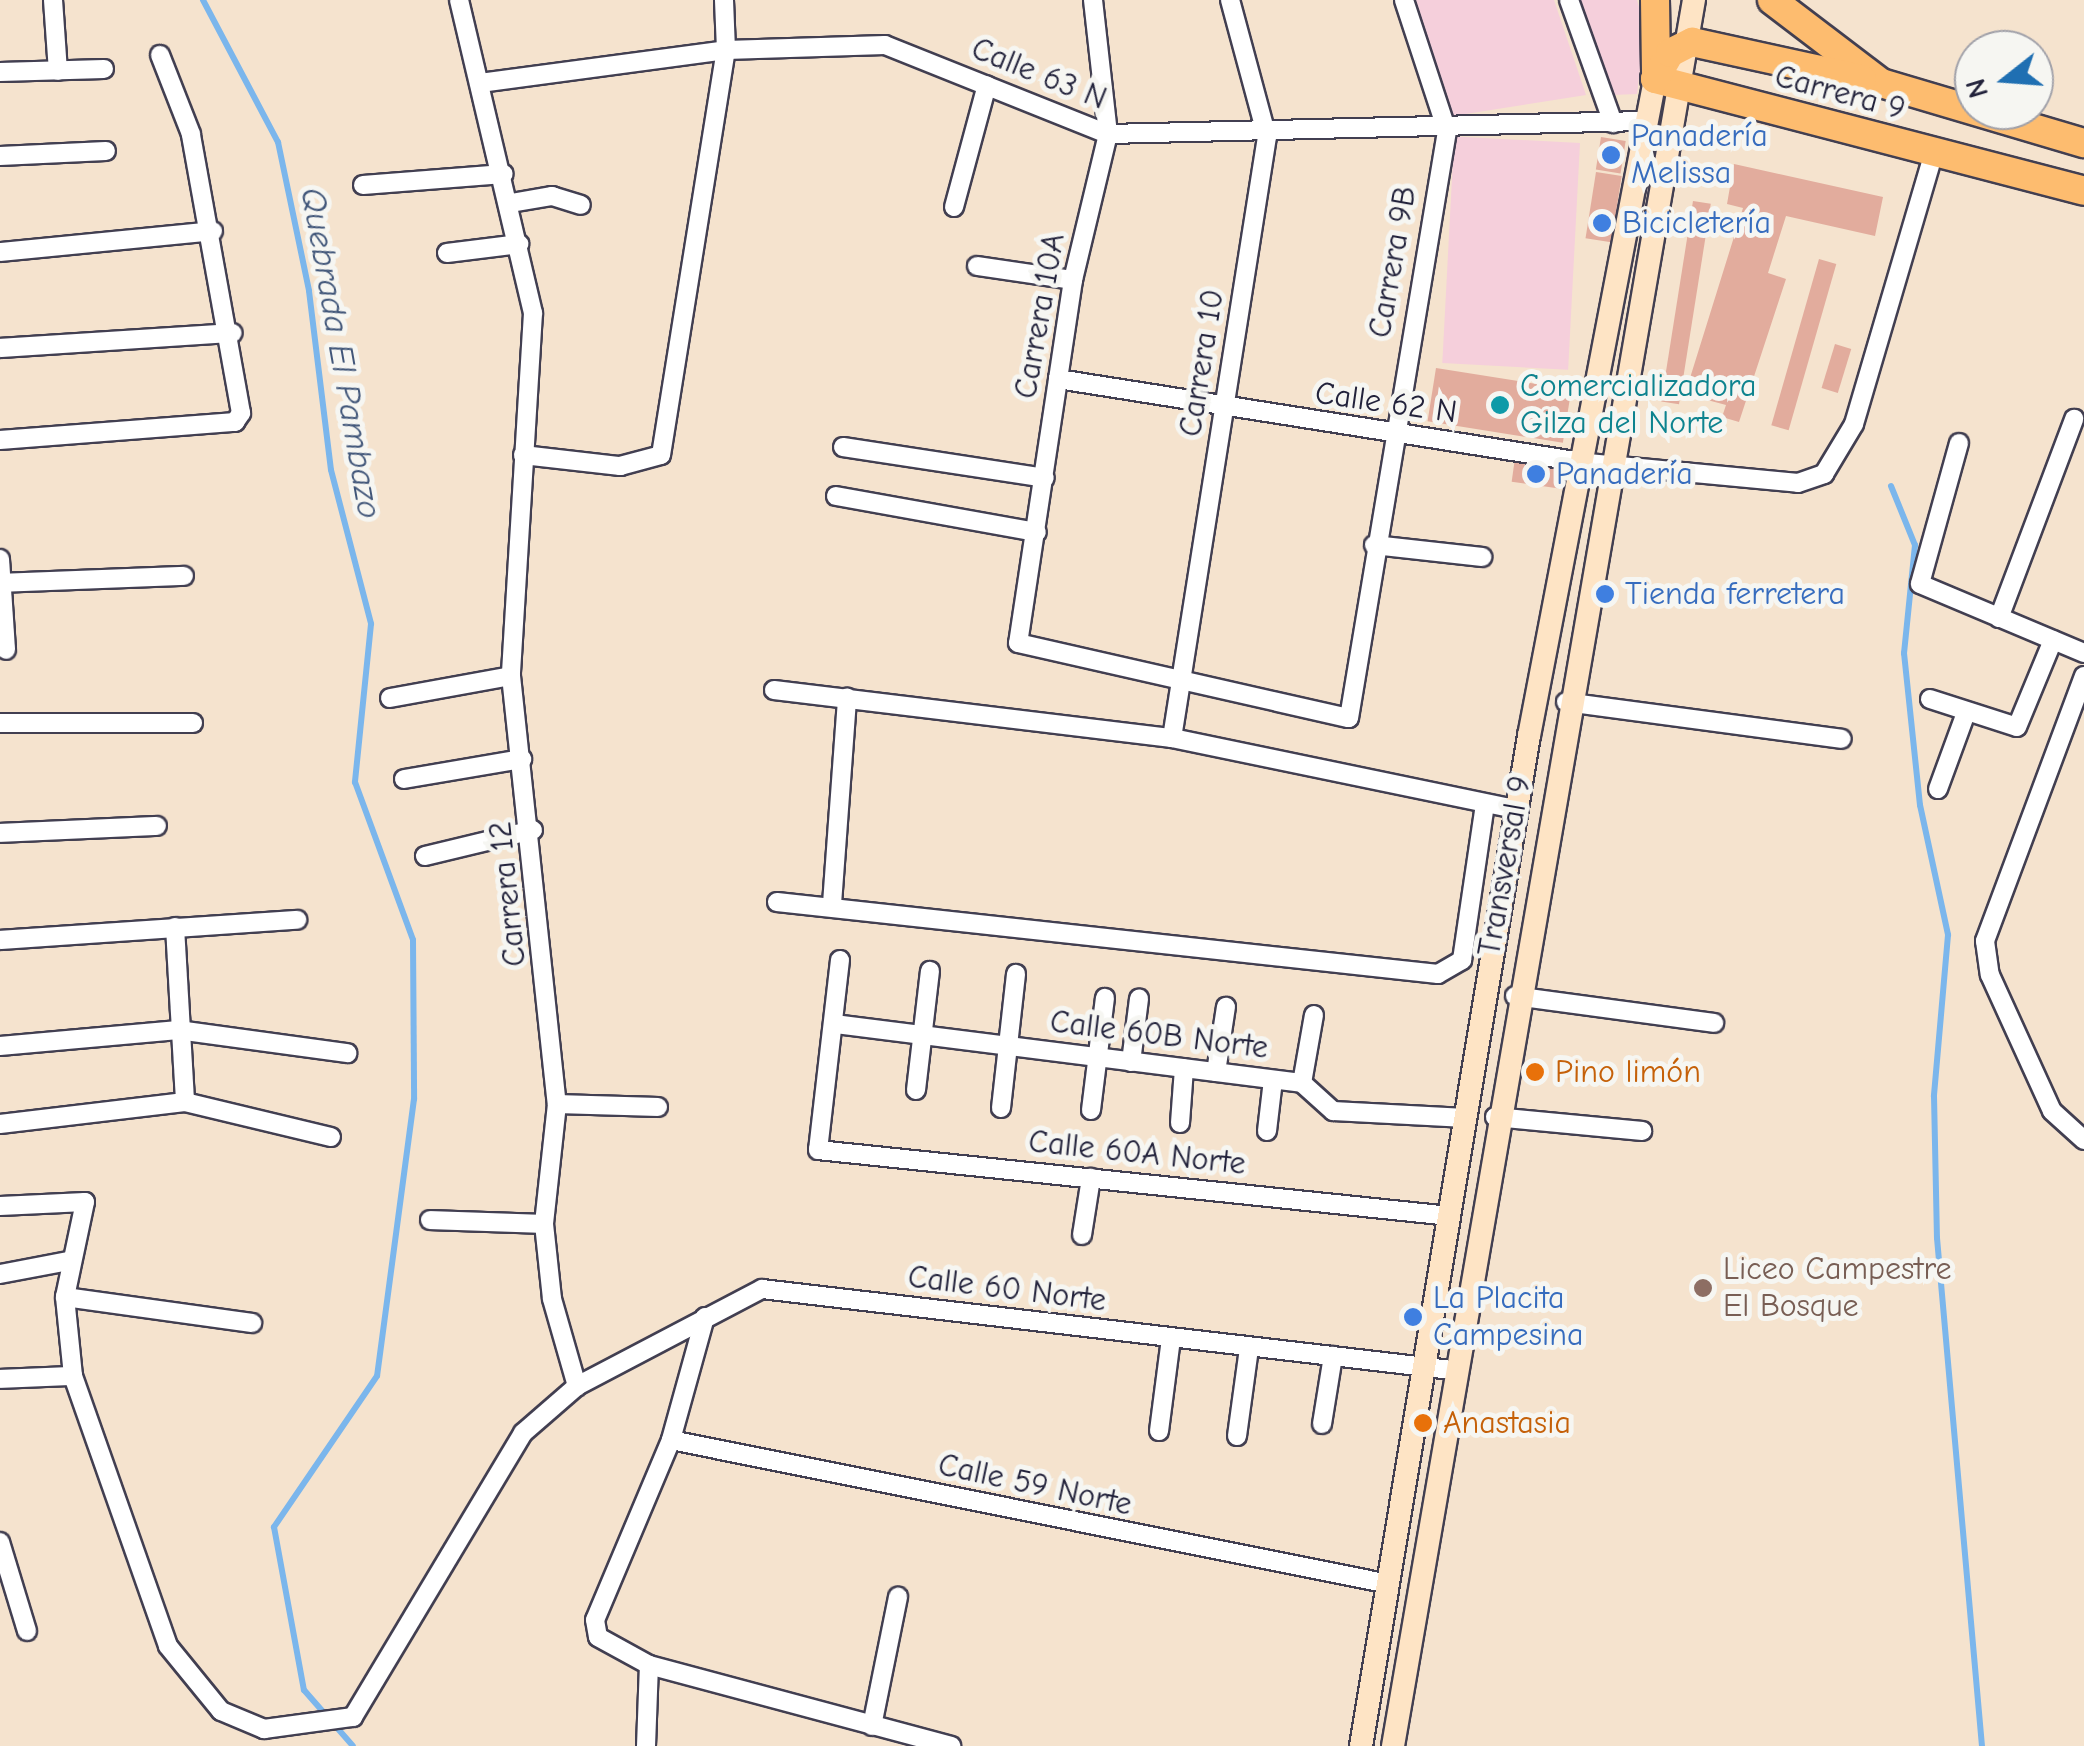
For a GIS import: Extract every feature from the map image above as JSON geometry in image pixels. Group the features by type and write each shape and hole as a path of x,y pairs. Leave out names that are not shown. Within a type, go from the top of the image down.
{"main road":[{"path":"1655,0 1655,78"},
{"name":"Transversal 9","path":"1392,1746 1515,996 1609,466 1684,87 1694,0"},
{"name":"Carrera 9","path":"1772,0 1882,83 2084,143"},
{"path":"1655,78 1670,53 1692,42 1882,83"},
{"name":"Carrera 9","path":"1655,78 1933,155 2084,191"},
{"name":"Transversal 9","path":"1362,1746 1516,809 1655,78"}],"street":[{"path":"53,0 58,71"},
{"name":"Carrera 12","path":"459,0 512,204 532,313 511,676 533,830 557,1104 544,1224 552,1299 577,1386"},
{"path":"524,454 620,466 661,455 726,50 724,0"},
{"name":"Carrera 10A","path":"1093,0 1108,134 1073,280 1046,478 1018,642 1182,678"},
{"name":"Carrera 10","path":"1172,738 1267,136 1230,0"},
{"name":"Carrera 9B","path":"1182,678 1349,718 1392,434 1447,132 1404,0"},
{"path":"1570,0 1613,123"},
{"name":"Calle 63 N","path":"480,82 726,50 885,45 1108,134 1447,132 1644,121"},
{"path":"0,440 235,422 233,333 180,95 160,55"},
{"path":"0,72 104,69"},
{"path":"954,207 987,85"},
{"path":"0,156 106,150"},
{"name":"Calle 62 N","path":"1058,379 1225,410 1580,462 1798,483 1824,474 1841,454 1876,363 1933,155"},
{"path":"363,185 504,174"},
{"path":"512,204 552,196 581,205"},
{"path":"0,252 212,231"},
{"path":"447,253 519,244"},
{"path":"978,266 1073,280"},
{"path":"0,348 233,333"},
{"path":"1999,618 2074,419"},
{"path":"1959,443 1918,577 1999,618 2084,653"},
{"path":"843,447 1046,478"},
{"path":"836,496 1036,532"},
{"path":"1374,545 1482,557"},
{"path":"0,559 6,650"},
{"path":"1,583 184,576"},
{"path":"1930,699 2017,726 2053,640"},
{"path":"390,698 511,676"},
{"path":"2077,1136 1990,976 1985,941 2084,676"},
{"path":"774,690 1172,738 1516,809"},
{"path":"832,904 847,698"},
{"path":"1566,702 1842,738"},
{"path":"1938,789 1966,713"},
{"path":"0,723 193,723"},
{"path":"404,778 522,759"},
{"path":"777,902 832,904 1438,974 1462,960 1485,805"},
{"path":"0,833 157,826"},
{"path":"426,856 533,830"},
{"path":"0,940 297,920"},
{"path":"174,927 185,1102"},
{"path":"835,1024 840,960"},
{"path":"916,1090 930,970"},
{"path":"1001,1108 1016,974"},
{"path":"1515,996 1714,1023"},
{"path":"1091,1110 1094,1057 1104,998"},
{"path":"1131,1062 1138,999"},
{"path":"1216,1072 1226,1007"},
{"path":"1302,1083 1314,1015"},
{"name":"Calle 60B Norte","path":"835,1024 1302,1083 1334,1111 1466,1118"},
{"name":"Calle 60A Norte","path":"835,1024 818,1150 1450,1216"},
{"path":"0,1046 178,1030 347,1053"},
{"path":"1180,1122 1184,1068"},
{"path":"1268,1131 1273,1080"},
{"path":"0,1124 185,1102 331,1136"},
{"path":"557,1104 658,1107"},
{"path":"1495,1117 1642,1132"},
{"path":"1082,1236 1091,1178"},
{"path":"0,1206 85,1202 68,1261 64,1297 73,1376 186,1673 221,1712 264,1729 312,1729 352,1717 523,1433 577,1386"},
{"path":"430,1220 544,1224"},
{"path":"0,1274 68,1261"},
{"name":"Calle 60 Norte","path":"577,1386 762,1289 1452,1370"},
{"path":"64,1297 252,1323"},
{"path":"706,1318 671,1440 595,1620 598,1638 649,1665 882,1734 951,1746"},
{"path":"1159,1431 1171,1339"},
{"path":"1237,1436 1249,1348"},
{"path":"1322,1424 1333,1356"},
{"path":"1,1375 73,1376"},
{"name":"Calle 59 Norte","path":"671,1440 1388,1584"},
{"path":"0,1542 27,1631"},
{"path":"882,1734 898,1597"},
{"path":"646,1746 649,1665"}],"shaded area":[{"path":"1414,0 1554,0 1586,95 1453,116"},
{"path":"1579,0 1637,0 1645,28 1637,94 1613,95"},
{"path":"1454,136 1580,143 1568,370 1442,363"}],"building":[{"name":"Panadería Melissa","path":"1601,137 1626,141 1621,174 1596,170"},
{"path":"1734,164 1883,197 1875,236 1786,216 1768,273 1786,279 1739,422 1722,417 1726,405 1685,394 1743,208 1727,204"},
{"path":"1596,172 1622,176 1611,242 1586,238"},
{"path":"1693,201 1711,204 1679,404 1661,402"},
{"path":"1819,259 1836,264 1789,430 1771,425"},
{"path":"1835,344 1851,349 1838,393 1822,388"},
{"name":"Comercializadora Gilza del Norte","path":"1436,368 1571,389 1563,443 1428,421"},
{"name":"Panadería","path":"1515,458 1563,465 1559,488 1512,482"}],"waterway":[{"name":"Quebrada El Pambazo","path":"203,0 278,142 309,291 331,470 371,624 355,782 413,940 414,1099 377,1376 274,1527 304,1690 353,1746"},
{"path":"1891,486 1915,545 1904,653 1920,805 1948,935 1934,1096 1937,1238 1982,1746"}],"place":[{"name":"Panadería Melissa","path":"1611,155"},
{"name":"Bicicletería","path":"1602,223"},
{"name":"Comercializadora Gilza del Norte","path":"1500,405"},
{"name":"Panadería","path":"1536,474"},
{"name":"Tienda ferretera","path":"1605,594"},
{"name":"Pino limón","path":"1535,1072"},
{"name":"Liceo Campestre El Bosque","path":"1703,1288"},
{"name":"La Placita Campesina","path":"1413,1317"},
{"name":"Anastasia","path":"1423,1423"}]}
